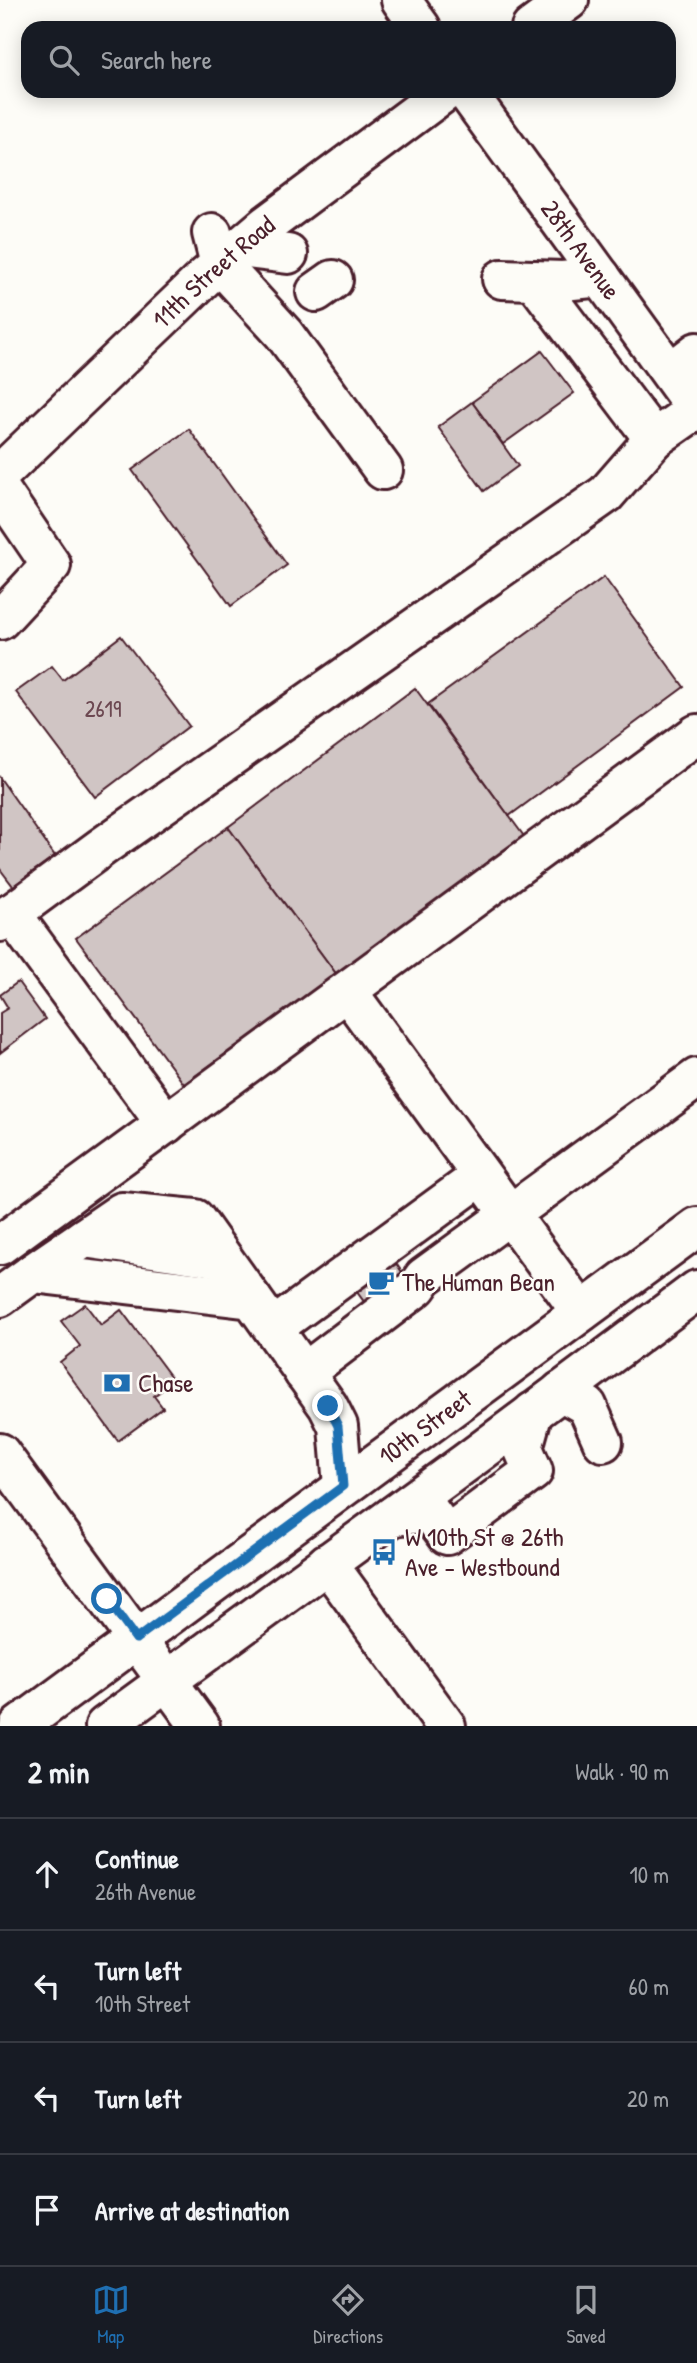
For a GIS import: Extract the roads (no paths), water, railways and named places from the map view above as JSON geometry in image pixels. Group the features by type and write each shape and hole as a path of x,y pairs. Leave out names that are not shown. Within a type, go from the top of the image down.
{"main road":[{"path":"401,0 416,21"},
{"path":"540,21 569,0"},
{"name":"11th Street Road","path":"0,475 244,241 437,98"},
{"name":"28th Avenue","path":"471,98 601,277 684,362 697,410"},
{"path":"244,241 284,334 383,470"},
{"path":"601,277 563,282 518,280 654,439"},
{"path":"166,1124 6,918 102,846 606,494 654,439 697,410"},
{"path":"0,475 46,466"},
{"path":"0,490 51,565 0,620"},
{"path":"0,1245 697,734"},
{"path":"347,990 581,1312"},
{"path":"304,1373 417,1287 424,1277 697,1078"},
{"path":"33,1273 262,1313 481,1176"},
{"path":"0,1297 122,1212 195,1219 328,1406 338,1426 343,1486"},
{"name":"10th Street","path":"19,1726 697,1227"},
{"name":"10th Street","path":"105,1726 697,1290"},
{"path":"547,1402 587,1406 603,1442"},
{"path":"0,1453 200,1726"},
{"path":"327,1563 446,1726"}],"place":[{"name":"The Human Bean","path":"381,1282"},
{"name":"Chase","path":"117,1383"},
{"name":"W 10th St @ 26th Ave - Westbound","path":"384,1552"}]}
